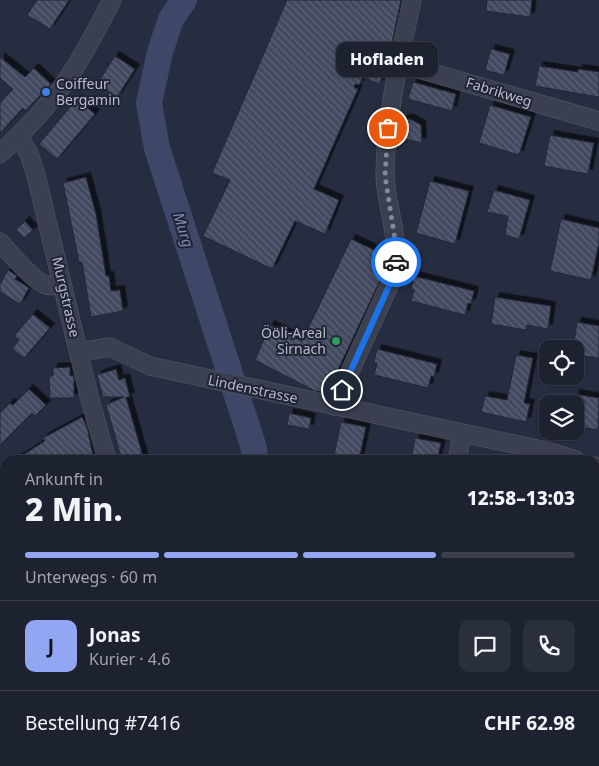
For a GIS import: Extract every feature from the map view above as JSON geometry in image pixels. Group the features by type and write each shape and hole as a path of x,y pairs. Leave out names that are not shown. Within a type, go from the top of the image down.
{"street":[{"path":"0,154 19,136 72,73 112,0"},
{"path":"334,406 394,275 396,258 395,240 385,176 385,152 398,62 412,0"},
{"name":"Fabrikweg","path":"398,62 599,121"},
{"name":"Murgstrasse","path":"19,136 36,175 55,249 61,283 106,455"},
{"path":"0,242 37,280 45,285 52,286 61,283"},
{"name":"Lindenstrasse","path":"79,352 110,347 150,366 200,378 560,455"},
{"path":"459,455 462,434"}],"building":[{"path":"37,0 69,0 50,29 27,15"},
{"path":"287,0 401,0 388,63 379,84 363,77 359,85 355,84 354,87 358,89 314,189 339,200 325,234 295,221 272,269 203,236 230,180 212,173"},
{"path":"487,0 532,0 530,17 486,11"},
{"path":"491,49 510,54 504,75 485,70"},
{"path":"115,56 135,69 117,97 97,84"},
{"path":"0,57 25,77 34,68 51,84 25,111 23,108 0,133 0,103 13,89 0,78"},
{"path":"539,66 578,72 578,69 599,72 599,97 535,86"},
{"path":"413,82 456,94 452,111 408,99"},
{"path":"77,99 95,114 57,159 39,144"},
{"path":"490,105 531,117 519,155 479,143"},
{"path":"403,119 410,119 421,125 422,143 401,138"},
{"path":"550,135 594,143 588,174 544,166"},
{"path":"86,177 96,214 106,276 109,276 111,291 120,290 123,311 91,317 82,262 79,262 63,183"},
{"path":"430,181 469,191 455,244 416,233"},
{"path":"494,190 530,200 519,239 505,235 508,216 487,212"},
{"path":"561,219 599,228 599,243 591,280 550,271"},
{"path":"25,221 33,230 24,238 16,230"},
{"path":"351,239 385,255 384,272 327,393 315,391 255,360 270,325 302,341"},
{"path":"8,270 17,276 15,279 29,288 20,304 0,292 0,284"},
{"path":"414,276 474,291 471,304 468,303 465,315 411,301 414,290 411,289"},
{"path":"495,297 551,306 548,329 527,325 526,330 491,324"},
{"path":"33,314 50,328 24,358 12,349 19,340 14,336"},
{"path":"577,322 599,326 599,358 584,356 584,340 574,340"},
{"path":"377,349 437,364 434,377 431,376 428,388 374,375 377,363 374,362"},
{"path":"516,355 533,358 524,403 530,404 526,422 481,412 485,396 507,400"},
{"path":"70,367 70,376 73,375 74,377 74,398 50,398 49,376 53,376 53,368"},
{"path":"116,369 119,380 125,378 130,397 126,397 143,455 121,455 106,405 124,397 103,397 97,375"},
{"path":"29,389 46,405 35,416 32,413 0,445 0,413 10,403 13,405"},
{"path":"584,396 599,398 598,430 584,428"},
{"path":"289,413 311,418 309,429 287,425"},
{"path":"82,417 87,427 93,455 23,455 45,441 43,438"},
{"path":"341,422 366,427 360,455 334,455"},
{"path":"415,438 441,443 438,455 412,455"}],"waterway":[{"name":"Murg","path":"184,0 171,19 160,52 149,103 157,148 254,448 255,455"}],"way so far":[{"path":"388,128 385,176 395,240 396,262"}],"place":[{"name":"Coiffeur Bergamin","path":"46,92"},
{"name":"Hofladen","path":"388,128"},
{"name":"Ööli-Areal Sirnach","path":"336,341"}],"route":[{"path":"342,390 394,275 396,262"}]}
